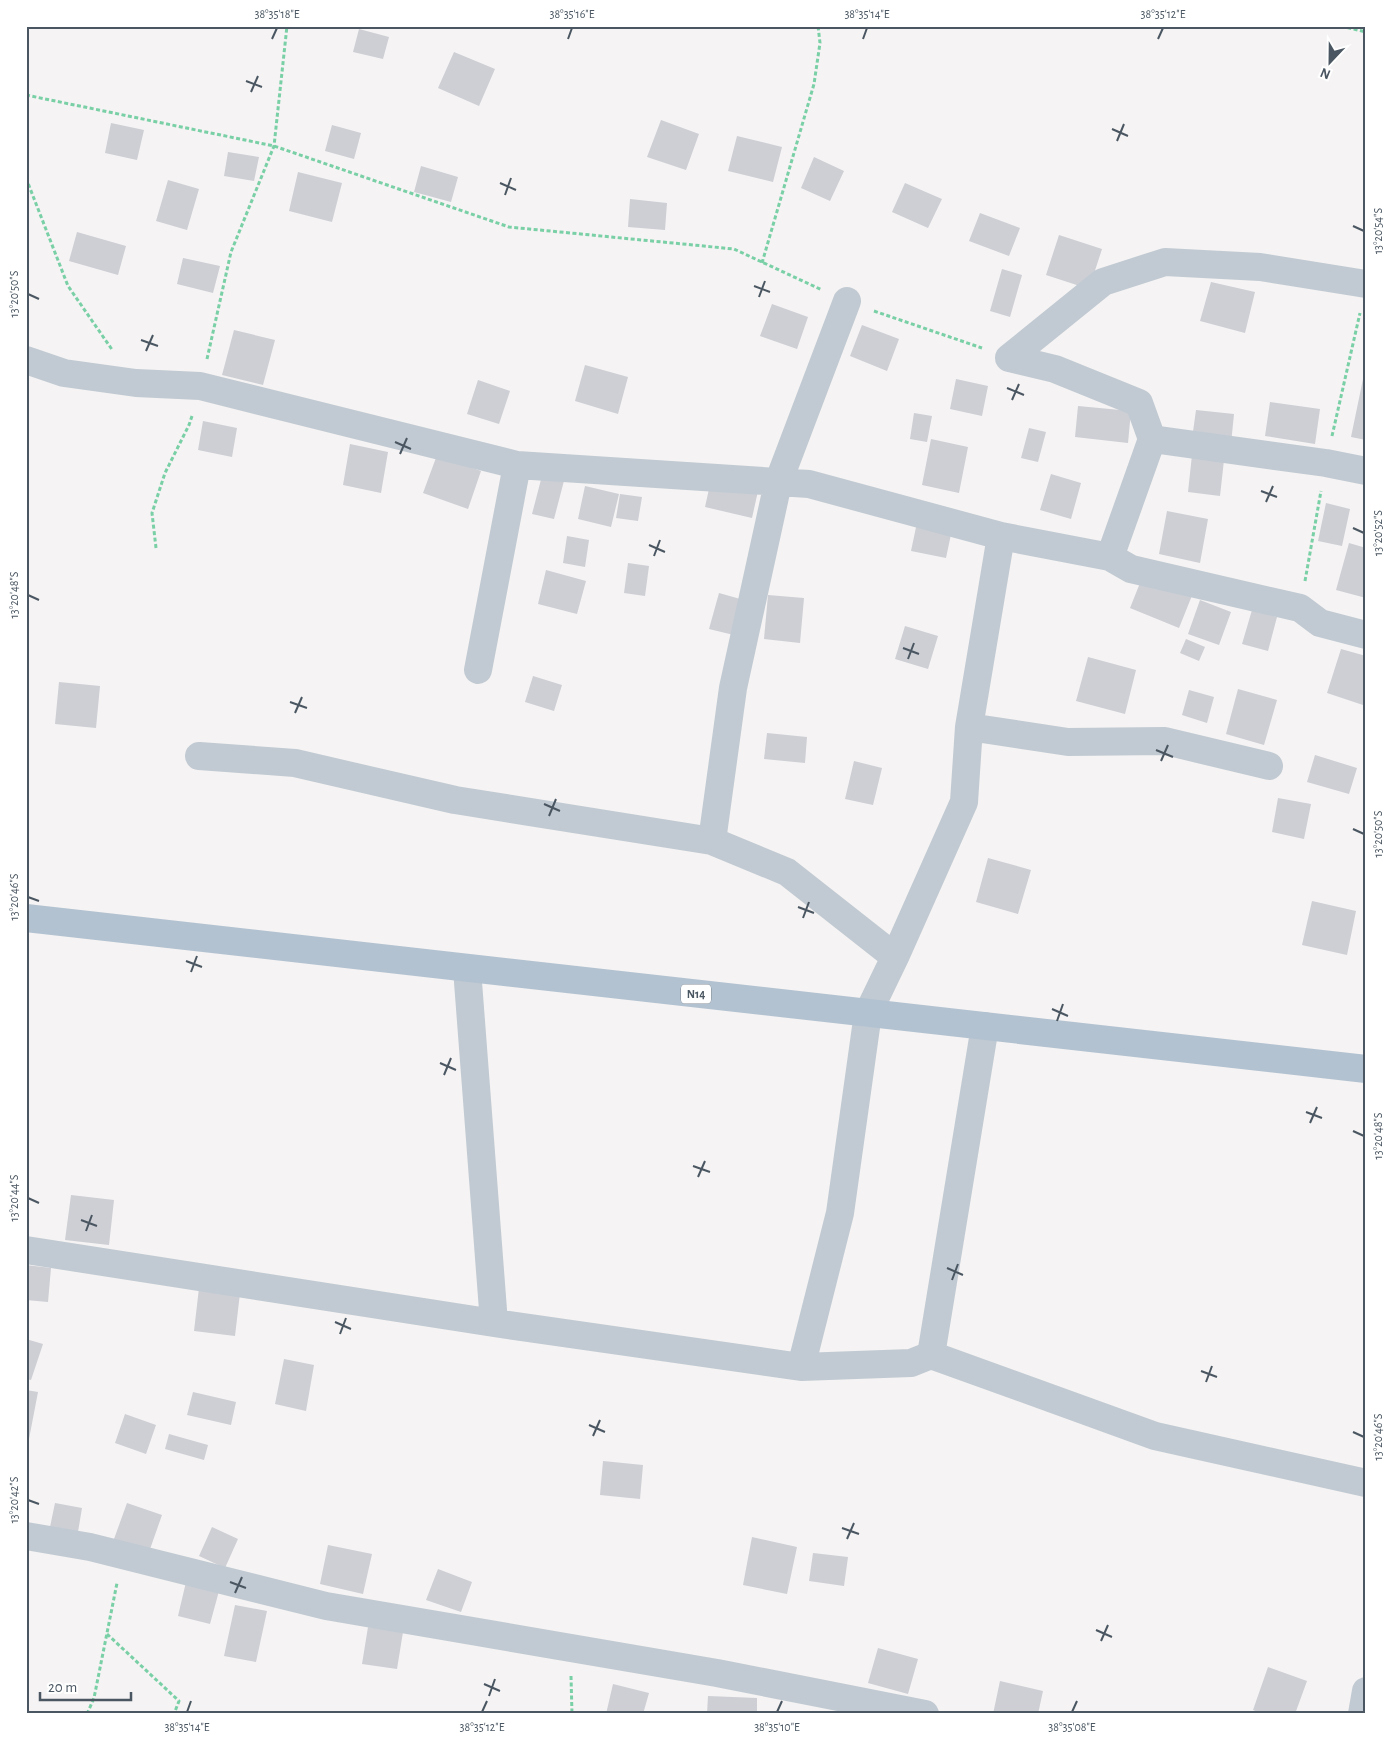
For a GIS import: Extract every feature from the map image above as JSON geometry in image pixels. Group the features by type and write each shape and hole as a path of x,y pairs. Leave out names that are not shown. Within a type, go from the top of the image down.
{"main road":[{"name":"N14","path":"26,918 1366,1069"}],"street":[{"path":"1009,358 1102,282 1165,262 1260,267 1366,284"},
{"path":"712,841 734,688 778,483 847,301"},
{"path":"1009,358 1055,369 1139,403 1152,440 1110,557"},
{"path":"26,360 64,373 136,383 200,386 517,465 809,484 1001,536 1110,557 1131,569 1300,608 1320,622 1366,635"},
{"path":"1152,440 1326,463 1366,472"},
{"path":"478,670 517,465"},
{"path":"801,1367 840,1213 868,1013 895,958 964,802 969,727 1001,536"},
{"path":"969,727 1068,742 1165,741 1269,766"},
{"path":"199,756 295,764 455,800 712,841 787,872 895,958"},
{"path":"467,968 494,1322"},
{"path":"931,1355 985,1026"},
{"path":"26,1250 801,1367 911,1363 931,1355 1155,1436 1366,1483"},
{"path":"26,1536 90,1547 326,1606 717,1673 925,1714"},
{"path":"1362,1714 1366,1691"}],"path":[{"path":"156,548 152,512 165,473 189,425 231,252 274,146 287,26"},
{"path":"762,262 814,84 820,44 818,26"},
{"path":"1341,26 1366,32"},
{"path":"26,95 274,146 509,227 734,250 847,301 1009,358"},
{"path":"26,178 68,286 136,383"},
{"path":"88,1714 94,1698 123,1556"},
{"path":"107,1634 179,1701 174,1714"},
{"path":"569,1648 572,1714"}],"building":[{"path":"359,29 389,37 383,59 353,52"},
{"path":"454,52 495,69 479,106 438,88"},
{"path":"661,120 699,134 686,170 647,157"},
{"path":"111,123 144,130 137,160 105,153"},
{"path":"332,125 361,133 354,159 325,151"},
{"path":"737,136 782,147 773,182 728,171"},
{"path":"228,152 259,157 254,181 224,176"},
{"path":"814,157 844,171 830,201 801,188"},
{"path":"421,166 458,177 451,202 414,192"},
{"path":"298,172 342,183 332,222 289,211"},
{"path":"168,180 199,189 187,230 156,221"},
{"path":"905,183 942,199 928,228 892,212"},
{"path":"630,199 667,203 665,230 628,227"},
{"path":"980,213 1020,228 1009,256 969,241"},
{"path":"77,232 126,246 118,275 69,261"},
{"path":"1059,235 1102,249 1089,289 1046,275"},
{"path":"183,258 220,266 213,293 177,284"},
{"path":"1002,269 1022,275 1010,317 990,311"},
{"path":"1211,282 1255,292 1245,333 1200,321"},
{"path":"772,304 808,317 797,349 760,336"},
{"path":"862,325 899,339 887,371 850,356"},
{"path":"234,330 275,340 263,385 222,375"},
{"path":"585,365 628,377 618,414 575,401"},
{"path":"956,379 988,386 982,416 950,409"},
{"path":"1363,379 1366,380 1366,440 1351,437"},
{"path":"478,380 510,391 499,424 467,414"},
{"path":"1270,402 1320,409 1315,444 1265,436"},
{"path":"1078,406 1131,411 1128,443 1075,437"},
{"path":"1196,410 1234,414 1231,444 1192,439"},
{"path":"914,413 932,416 927,442 910,439"},
{"path":"203,421 237,428 232,457 198,450"},
{"path":"1029,428 1046,432 1038,462 1021,458"},
{"path":"931,439 968,447 959,493 922,485"},
{"path":"350,444 388,452 381,493 343,485"},
{"path":"437,455 481,471 468,509 423,493"},
{"path":"1192,455 1224,460 1220,496 1188,492"},
{"path":"543,472 565,477 554,519 532,514"},
{"path":"1051,474 1081,483 1071,519 1040,510"},
{"path":"711,480 758,491 752,518 705,507"},
{"path":"585,486 619,494 611,527 578,519"},
{"path":"620,494 642,497 638,521 616,518"},
{"path":"1326,503 1350,509 1342,546 1318,541"},
{"path":"1167,511 1208,519 1200,563 1159,554"},
{"path":"919,513 954,520 946,558 911,551"},
{"path":"567,536 589,540 585,567 563,563"},
{"path":"1349,543 1366,548 1366,598 1336,590"},
{"path":"628,563 649,566 645,596 624,593"},
{"path":"546,570 586,581 577,614 538,604"},
{"path":"1144,573 1193,593 1179,628 1130,608"},
{"path":"719,593 751,602 742,637 709,629"},
{"path":"768,595 804,598 800,643 764,639"},
{"path":"1200,600 1231,612 1219,645 1188,634"},
{"path":"1252,610 1277,617 1268,651 1242,644"},
{"path":"905,626 938,636 928,669 895,659"},
{"path":"1186,639 1205,647 1199,661 1180,653"},
{"path":"1341,649 1366,656 1366,706 1327,693"},
{"path":"1088,657 1136,670 1125,714 1076,701"},
{"path":"533,676 562,685 554,711 525,702"},
{"path":"59,682 100,686 96,728 55,724"},
{"path":"1238,689 1277,700 1264,745 1226,734"},
{"path":"1189,690 1214,697 1207,723 1182,715"},
{"path":"767,733 807,737 805,763 764,759"},
{"path":"1315,755 1357,768 1349,794 1307,782"},
{"path":"854,761 882,768 873,805 845,799"},
{"path":"1278,798 1311,804 1304,839 1272,832"},
{"path":"988,858 1031,870 1018,914 976,902"},
{"path":"1312,901 1356,911 1347,955 1302,945"},
{"path":"71,1195 114,1200 109,1245 65,1240"},
{"path":"26,1265 51,1268 48,1302 26,1300"},
{"path":"199,1288 240,1293 235,1336 194,1331"},
{"path":"26,1339 43,1344 31,1380 26,1379"},
{"path":"284,1359 314,1365 306,1411 275,1404"},
{"path":"26,1390 38,1392 29,1439 26,1438"},
{"path":"193,1392 236,1402 231,1425 187,1415"},
{"path":"125,1414 156,1425 146,1454 115,1443"},
{"path":"169,1434 208,1445 204,1460 165,1449"},
{"path":"603,1461 643,1465 640,1499 600,1495"},
{"path":"55,1503 82,1508 78,1532 50,1527"},
{"path":"127,1503 162,1515 149,1552 114,1539"},
{"path":"212,1527 238,1539 225,1568 199,1556"},
{"path":"752,1537 797,1547 787,1594 743,1585"},
{"path":"328,1545 372,1554 363,1594 320,1584"},
{"path":"813,1553 848,1557 844,1586 809,1581"},
{"path":"438,1569 472,1582 461,1612 426,1600"},
{"path":"186,1582 219,1591 210,1624 178,1616"},
{"path":"235,1605 267,1611 256,1662 224,1656"},
{"path":"368,1627 403,1632 397,1669 362,1664"},
{"path":"878,1648 918,1659 908,1694 868,1683"},
{"path":"1268,1667 1307,1681 1295,1714 1263,1714 1253,1710"},
{"path":"1000,1681 1043,1691 1038,1714 993,1714"},
{"path":"613,1684 649,1693 643,1714 606,1714"},
{"path":"708,1696 757,1698 757,1714 707,1714"}]}
